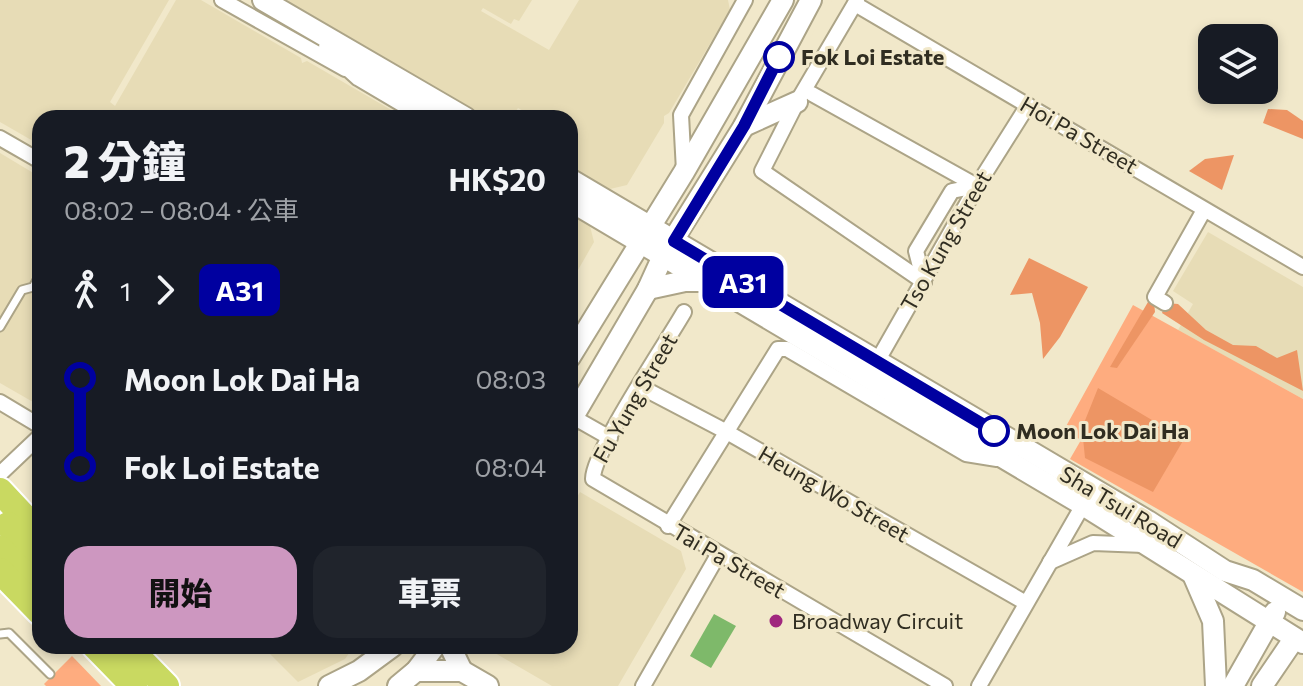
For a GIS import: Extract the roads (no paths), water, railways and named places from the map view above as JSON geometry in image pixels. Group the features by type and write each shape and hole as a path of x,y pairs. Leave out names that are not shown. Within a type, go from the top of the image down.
{"highway":[{"path":"0,491 32,525"},
{"path":"0,517 32,549"},
{"path":"0,549 32,582"},
{"path":"0,571 32,604"},
{"path":"80,654 111,686"},
{"path":"103,654 134,686"},
{"path":"138,654 174,681"},
{"path":"152,654 174,681"}],"main road":[{"path":"247,0 451,110"},
{"path":"263,0 333,45 360,76 417,110"},
{"path":"578,344 684,172 783,0"},
{"path":"578,410 668,249 744,126 811,0"},
{"path":"744,126 796,102"},
{"name":"Sha Tsui Road","path":"578,185 622,221"},
{"name":"Sha Tsui Road","path":"578,204 622,221 650,227 668,249 694,272 1240,578 1253,580 1298,641"},
{"path":"618,277 622,221"},
{"path":"648,289 694,272"},
{"name":"Sha Tsui Road","path":"872,370 1002,460 1083,505 1194,577 1276,611 1303,610"},
{"path":"1194,577 1213,621 1216,686"},
{"path":"1233,686 1276,611"},
{"path":"1262,686 1298,641"},
{"path":"329,686 373,654"},
{"path":"398,686 416,671 429,654"},
{"path":"454,654 462,671"},
{"path":"416,671 462,671 488,686"}],"street":[{"path":"222,0 324,60 360,76"},
{"path":"684,172 681,115 745,0"},
{"path":"856,2 796,102 762,171 924,282"},
{"name":"Hoi Pa Street","path":"856,2 1303,267"},
{"path":"796,102 977,186"},
{"name":"Tso Kung Street","path":"872,370 977,186 1028,105"},
{"path":"0,138 32,156"},
{"path":"924,282 916,251 952,191 977,186"},
{"path":"1165,303 1155,297 1204,210"},
{"name":"Fu Yung Street","path":"597,484 593,471 684,312"},
{"name":"Sha Tsui Road","path":"725,431 771,355 778,349 787,349 966,454 1002,460"},
{"name":"Heung Wo Street","path":"641,387 725,431 1026,603"},
{"path":"0,402 32,421"},
{"path":"578,422 610,438"},
{"path":"668,526 725,431"},
{"path":"0,474 32,444"},
{"name":"Tai Pa Street","path":"597,484 945,686"},
{"path":"979,686 1083,505"},
{"path":"1050,562 1093,543 1144,545"},
{"path":"643,686 718,555"}],"lane":[{"path":"0,327 22,290 32,287"},
{"path":"0,634 9,633 50,674"}],"place":[{"name":"Fok Loi Estate","path":"779,57"},
{"name":"Moon Lok Dai Ha","path":"994,431"},
{"name":"Broadway Circuit","path":"776,621"}]}
